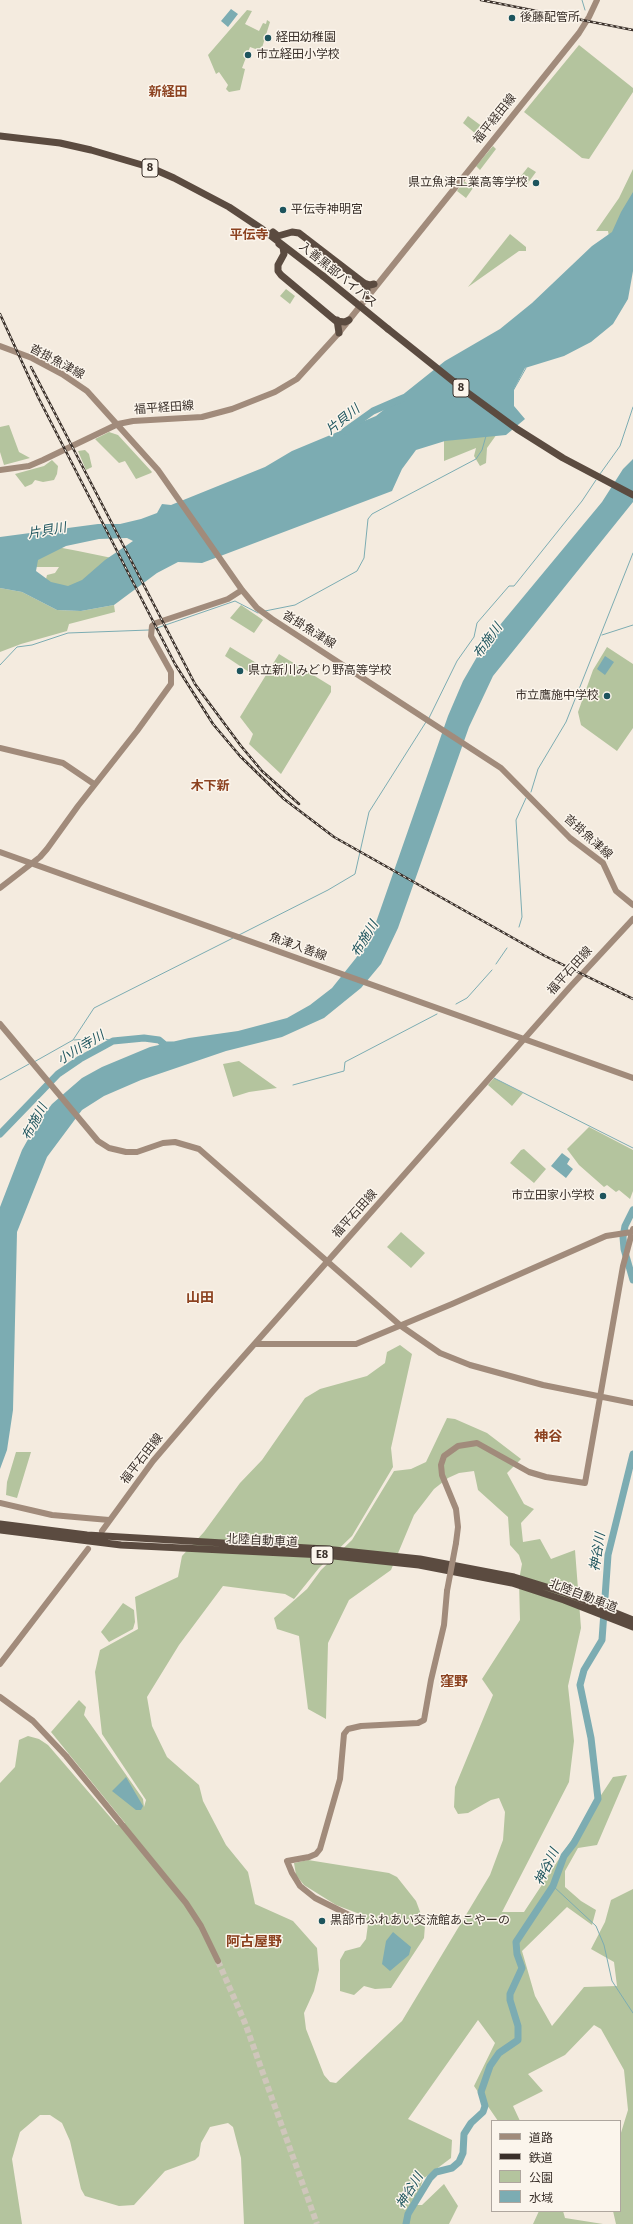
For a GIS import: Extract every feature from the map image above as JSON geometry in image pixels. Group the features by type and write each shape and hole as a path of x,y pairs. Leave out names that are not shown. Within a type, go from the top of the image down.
{"highway":[{"name":"入善黒部バイパス","path":"0,136 91,150 149,167 198,189 262,229 323,276 407,345 517,429 563,458 633,495"},
{"path":"262,229 278,236 292,232 299,233 368,288"},
{"path":"262,229 283,247 284,254 278,266 278,271 281,275 341,324"},
{"path":"323,276 313,264 290,245 290,235 296,235 302,238 368,288"},
{"path":"323,276 295,257 286,259 280,268 281,273 341,324"},
{"name":"北陸自動車道","path":"0,1524 53,1535"},
{"name":"北陸自動車道","path":"0,1530 141,1546 324,1556 419,1565 512,1584 585,1604 611,1614 633,1620"},
{"name":"北陸自動車道","path":"611,1614 633,1627"}],"main road":[{"name":"福平経田線","path":"0,470 29,466 118,424 133,421 202,417 232,409 286,386 297,379 321,354 368,288 406,249 579,33 597,0"},
{"name":"沓掛魚津線","path":"0,346 32,358 72,380 87,391 158,470 242,590 257,608 503,769 570,838 600,859 606,867 616,891 633,905"},
{"path":"0,888 33,863 47,849 94,784 137,731 171,684 170,672 151,636 152,626 156,623 228,599 242,590"},
{"path":"0,748 63,763 94,784"},
{"name":"魚津入善線","path":"0,852 332,971 452,1012 633,1078"},
{"name":"福平石田線","path":"102,1531 154,1461 255,1344 633,919"},
{"path":"0,1024 98,1141 116,1151 137,1152 163,1143 175,1142 200,1149 401,1326 440,1353 470,1365 542,1385 600,1398 633,1403"},
{"path":"255,1344 356,1344 401,1326 606,1236 631,1231 623,1266 585,1483 546,1477 529,1472 477,1443 458,1446 444,1456 441,1465 442,1475 456,1509 458,1527 447,1591 444,1625 431,1680 424,1720 418,1723 361,1726 348,1729 344,1734 340,1779 320,1849 316,1854 309,1857 287,1860 292,1873 300,1886 315,1898 349,1914"},
{"path":"1,1504 52,1515 110,1520"},
{"path":"0,1664 88,1549"},
{"path":"0,1697 33,1721 66,1756 186,1903 201,1926 218,1961"}],"green space":[{"path":"247,10 252,11 245,24 259,31 263,23 266,24 267,20 270,22 261,51 250,47 242,68 245,69 240,90 229,92 226,89 228,85 219,72 216,74 208,55"},
{"path":"579,45 633,88 633,92 589,159 582,158 524,112"},
{"path":"468,116 483,127 477,135 463,123"},
{"path":"493,146 496,149 480,170 476,166"},
{"path":"528,167 536,172 525,187 517,181"},
{"path":"633,169 633,225 610,242 608,231 596,231 619,198"},
{"path":"464,181 473,188 466,198 457,191"},
{"path":"510,234 526,247 526,251 519,251 468,287"},
{"path":"286,289 295,296 290,304 280,296"},
{"path":"504,424 487,448 486,463 480,466 474,456 476,448 444,461 444,434"},
{"path":"9,425 19,452 30,458 4,465 0,452 0,427"},
{"path":"109,432 118,435 152,472 136,479 125,461 119,463 95,439"},
{"path":"85,450 89,454 92,467 86,470 78,451"},
{"path":"52,460 58,466 57,474 54,480 43,482 35,480 32,484 25,487 15,474 44,466"},
{"path":"57,547 112,558 69,594 45,583 47,575 55,573 59,567 32,567 33,550"},
{"path":"0,588 22,592 57,610 81,611 114,605 115,612 69,624 67,631 21,644 0,652"},
{"path":"241,605 263,620 254,633 230,618"},
{"path":"230,647 258,664 252,674 225,656"},
{"name":"市立鷹施中学校","path":"607,647 633,664 633,728 617,751 581,725 578,712 593,670"},
{"path":"279,654 331,686 331,692 281,774 249,744 253,734 240,717"},
{"path":"239,1061 277,1088 249,1092 233,1097 223,1064"},
{"path":"494,1078 523,1093 512,1106 488,1085"},
{"path":"589,1127 633,1150 633,1191 630,1199 619,1190 616,1192 607,1185 604,1187 579,1165 567,1149"},
{"path":"524,1149 546,1169 534,1183 510,1163 521,1150"},
{"path":"401,1232 425,1253 411,1268 387,1247"},
{"path":"400,1345 412,1354 391,1448 393,1467 352,1536 319,1568 294,1599 285,1594 223,1586 179,1645 147,1697 152,1726 167,1757 199,1785 203,1801 226,1845 248,1872 255,1904 293,1921 317,1948 319,1970 314,1991 304,2013 306,2029 324,2075 330,2082 336,2083 402,2021 490,1875 503,1840 505,1812 499,1798 491,1800 468,1813 458,1814 454,1807 455,1787 493,1695 482,1679 520,1620 519,1580 522,1564 519,1555 510,1545 508,1517 478,1490 474,1471 459,1473 448,1478 434,1489 414,1515 391,1570 349,1600 328,1643 326,1719 308,1709 299,1636 277,1629 274,1618 307,1589 321,1570 352,1540 394,1471 411,1469 426,1462 447,1418 455,1419 487,1433 521,1459 507,1473 524,1504 534,1509 521,1523 523,1542 540,1539 551,1559 575,1550 581,1628 568,1686 574,1741 569,1782 502,1912 524,1912 613,1777 627,1775 597,1845 578,1848 565,1871 565,1887 581,1901 596,1910 592,1925 567,1907 522,1951 535,1996 552,2026 584,1987 617,1986 614,1962 591,1949 605,1922 611,1900 633,1889 633,2224 616,2224 613,2212 621,2212 621,2133 628,2110 624,2070 601,2029 594,2025 565,2055 528,2074 543,2091 513,2106 520,2120 497,2120 474,2086 495,2043 478,2020 408,2119 452,2140 451,2158 423,2179 415,2205 422,2205 444,2184 458,2206 449,2224 244,2224 241,2158 233,2127 228,2123 210,2127 201,2143 199,2156 195,2160 165,2171 134,2205 119,2206 85,2196 81,2189 70,2141 62,2123 50,2115 40,2115 20,2132 12,2159 22,2224 0,2224 0,1783 15,1767 19,1740 28,1736 39,1739 48,1745 117,1825 125,1823 51,1732 79,1700 86,1707 84,1715 143,1799 144,1807 146,1800 102,1734 95,1672 100,1650 138,1629 135,1597 178,1577 182,1556 204,1532 240,1483 262,1460 305,1398 320,1389 367,1376 385,1363 387,1352"},
{"path":"16,1452 31,1452 17,1498 6,1495 7,1482"},
{"path":"123,1603 134,1610 135,1622 133,1629 109,1642 101,1632"},
{"path":"308,1860 389,1873 397,1877 416,1901 425,1925 424,1938 391,1988 375,1989 364,1986 354,1995 340,1991 340,1960 345,1951 360,1947 366,1939 368,1924 365,1916 336,1905 304,1885 296,1875 294,1863"},
{"path":"539,2212 563,2212 565,2218 603,2224 533,2224"}],"water":[{"path":"231,9 238,14 228,27 221,21"},
{"path":"633,192 633,271 628,299 613,324 591,342 564,356 525,368 514,389 514,406 525,419 506,435 445,441 416,450 402,469 392,491 202,563 178,562 157,573 114,605 81,611 57,610 22,592 0,588 0,537 98,524 120,524 141,519 157,513 162,504 171,505 265,467 292,451 376,416 445,361 500,329 532,303 592,246 612,232 621,212","holes":["127,538 133,541 105,560 82,580 68,586 51,582 36,571 38,560 66,546 99,539"]},
{"name":"布施川","path":"633,459 633,502 493,676 469,727 398,928 381,964 361,988 324,1018 282,1037 226,1051 141,1080 104,1096 82,1110 47,1157 17,1232 13,1410 7,1450 0,1469 0,1207 22,1150 36,1125 52,1104 82,1078 102,1067 150,1047 189,1038 238,1031 287,1018 310,1005 332,988 356,958 374,928 448,716 463,681 485,643 602,502 623,469"},
{"path":"605,656 614,662 605,675 597,669"},
{"path":"562,1153 570,1159 567,1164 573,1169 566,1178 551,1166"},
{"path":"126,1777 143,1806 141,1810 136,1810 112,1791"},
{"path":"393,1932 411,1947 409,1955 390,1971 382,1964 386,1941"}],"waterway":[{"path":"582,0 585,10"},
{"path":"513,391 526,368"},
{"name":"片貝川","path":"345,431 373,411 403,398"},
{"path":"600,474 620,446 633,407"},
{"path":"265,611 295,605 357,571 364,558 368,519 372,514 476,459 482,450 486,436"},
{"name":"布施川","path":"429,718 457,661 474,637 477,623 509,586 514,586 582,501 596,480"},
{"path":"531,792 538,769 566,722 633,553"},
{"path":"154,629 235,601 258,613"},
{"path":"602,635 633,625"},
{"path":"0,665 17,647 32,645 68,633 149,630"},
{"path":"239,935 328,890 355,874 369,812 426,722"},
{"path":"519,927 522,917 516,820 526,798"},
{"path":"34,1062 73,1040 94,1008 233,938"},
{"path":"496,964 507,948"},
{"path":"456,1004 467,998 492,970"},
{"path":"293,1085 344,1071 345,1062 437,1014"},
{"path":"74,1040 101,1038 113,1041"},
{"name":"小川寺川","path":"0,1134 58,1074 80,1059 113,1041 144,1038 159,1040 165,1045 172,1045"},
{"path":"0,1080 29,1064"},
{"path":"494,1078 633,1148"},
{"name":"神谷川","path":"633,1210 625,1226 623,1237 624,1249 633,1280"},
{"name":"神谷川","path":"406,2224 408,2214 430,2178 436,2172 452,2168 459,2162 463,2153 464,2134 471,2123 483,2112 485,2106 481,2092 490,2066 499,2053 518,2040 518,2026 510,2000 510,1994 522,1968 517,1954 516,1942 553,1886 564,1856 574,1843 598,1799 591,1738 580,1685 584,1670 602,1640 608,1555 633,1454"},
{"path":"553,1886 596,1926 604,1945 612,1981 633,2013"}],"tunnel":[{"path":"218,1961 245,2023 317,2224"}],"railway":[{"path":"481,0 633,30"},
{"path":"0,314 38,397 175,664 213,724 240,756 284,799 334,837 545,956 633,999"},
{"path":"31,367 195,684 241,746 262,771 299,804"}],"place":[{"name":"後藤配管所","path":"512,18"},
{"name":"経田幼稚園","path":"268,38"},
{"name":"市立経田小学校","path":"248,55"},
{"name":"県立魚津工業高等学校","path":"536,183"},
{"name":"平伝寺神明宮","path":"283,210"},
{"name":"県立新川みどり野高等学校","path":"240,671"},
{"name":"市立鷹施中学校","path":"607,696"},
{"name":"市立田家小学校","path":"603,1196"},
{"name":"黒部市ふれあい交流館あこやーの","path":"322,1921"}],"district":[{"name":"新経田","path":"168,92"},
{"name":"平伝寺","path":"249,235"},
{"name":"木下新","path":"210,786"},
{"name":"山田","path":"200,1298"},
{"name":"神谷","path":"548,1437"},
{"name":"窪野","path":"454,1682"},
{"name":"阿古屋野","path":"254,1942"}]}
